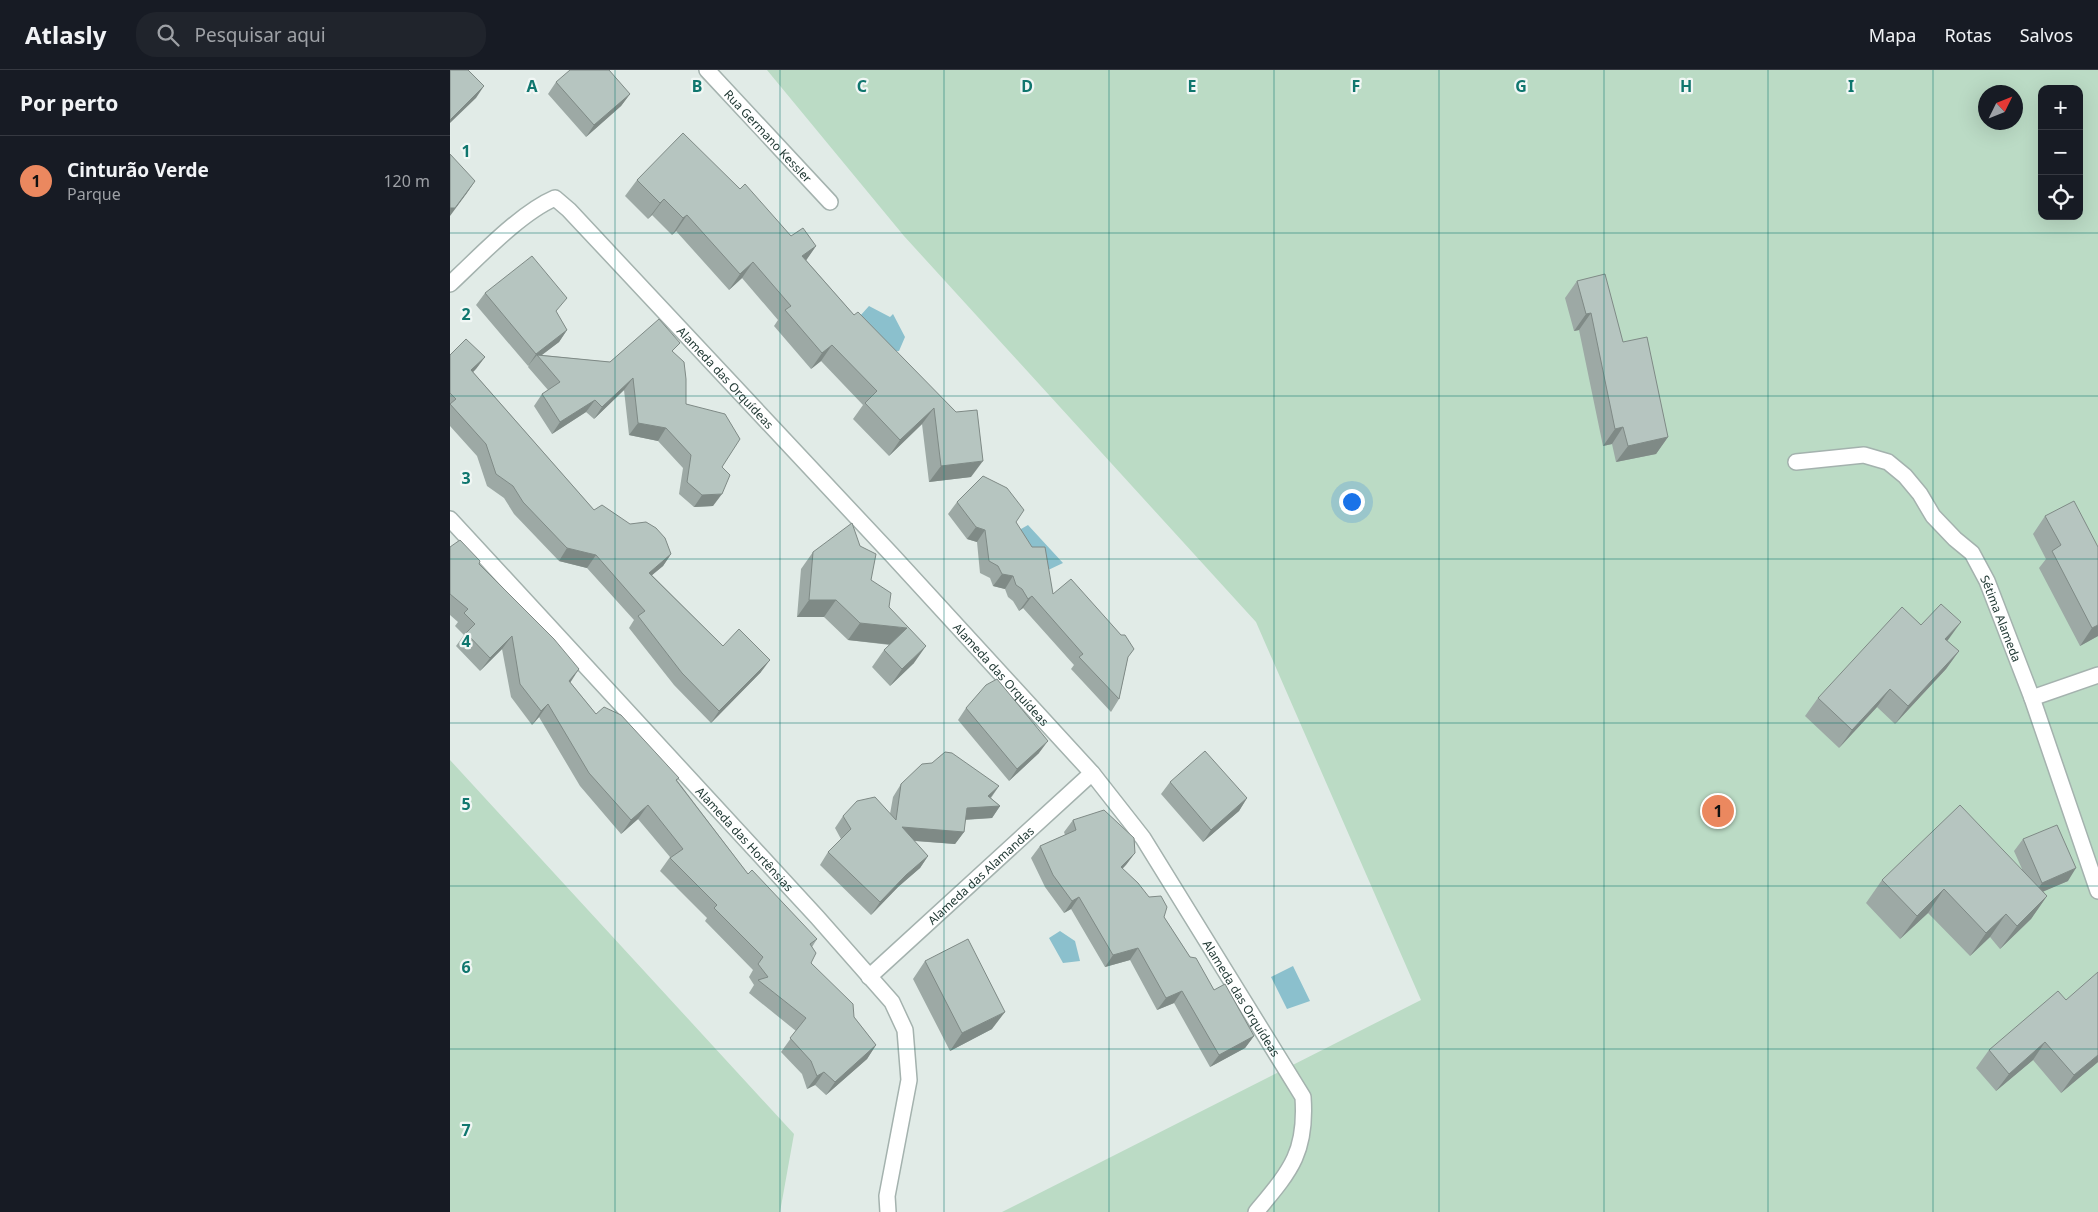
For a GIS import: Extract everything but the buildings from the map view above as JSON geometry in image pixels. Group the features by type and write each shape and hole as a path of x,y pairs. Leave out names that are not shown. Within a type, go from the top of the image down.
{"street":[{"name":"Rua Germano Kessler","path":"707,70 830,202"},
{"name":"Alameda das Orquídeas","path":"450,284 522,219 540,205 555,198 576,218 879,541 1092,773 1143,838 1303,1097 1305,1124 1297,1157 1256,1212"},
{"name":"Sétima Alameda","path":"1796,462 1864,456 1888,462 1905,476 1920,494 1933,516 1955,539 1972,553 1988,581 2032,698 2098,890"},
{"name":"Alameda das Hortênsias","path":"450,519 817,917 892,1002 905,1030 910,1080 887,1196 888,1212"},
{"path":"2032,698 2098,675"},
{"name":"Alameda das Alamandas","path":"869,976 1092,773"}],"green space":[{"path":"767,70 2098,70 2098,1212 1002,1212 1421,1000 1256,622 904,236"},
{"path":"450,760 794,1134 780,1212 450,1212"}],"water":[{"path":"869,306 890,317 893,314 905,337 899,351 883,352 860,316"},
{"path":"1028,525 1063,563 1044,572 1018,540 1021,529"},
{"path":"1060,931 1075,941 1080,961 1063,963 1049,938"},
{"path":"1293,966 1310,1001 1287,1009 1271,977"}],"place":[{"name":"Cinturão Verde","path":"1718,811"}]}
